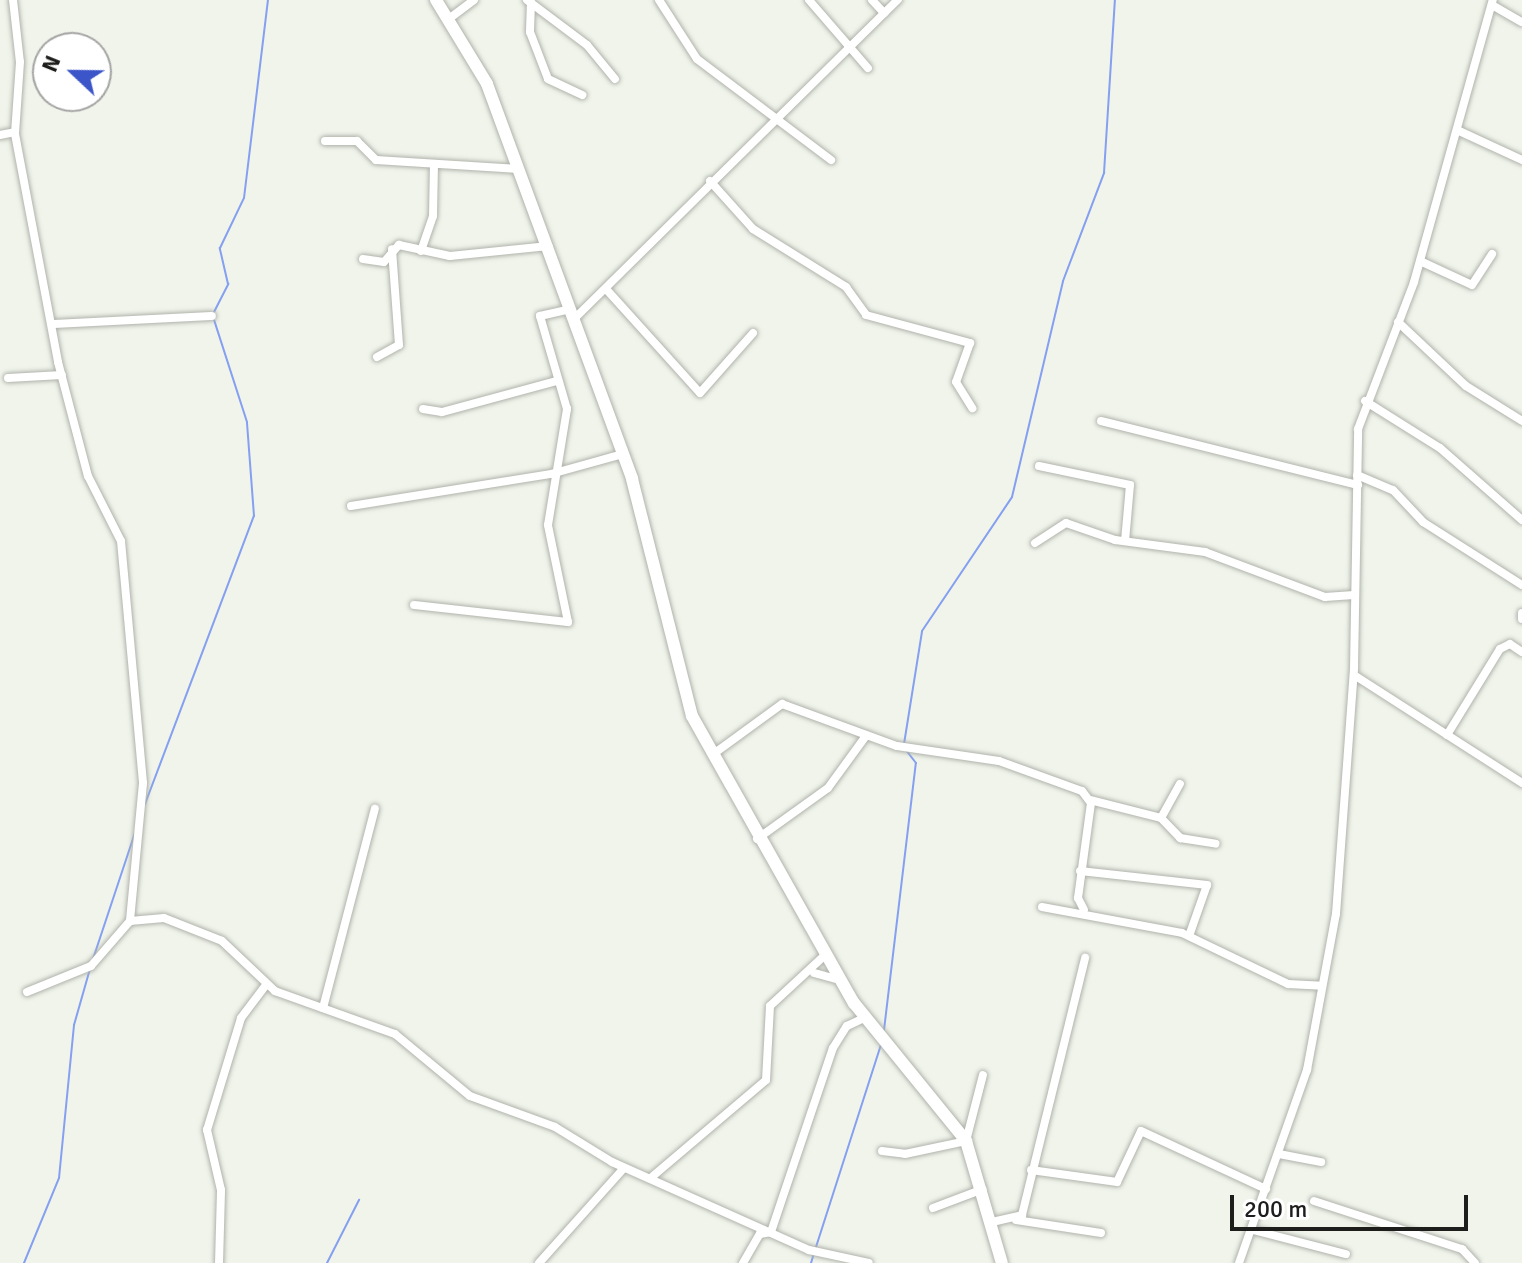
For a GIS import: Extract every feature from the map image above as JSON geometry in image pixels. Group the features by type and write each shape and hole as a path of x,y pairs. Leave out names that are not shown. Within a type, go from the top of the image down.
{"main road":[{"path":"437,0 473,53 548,246 623,454 676,660 711,756 864,1018 966,1141 983,1188 1002,1263"}],"street":[{"path":"13,0 20,62 15,132 62,375 88,476 121,541 143,783 130,921 91,966 27,992"},
{"path":"450,18 474,0"},
{"path":"659,0 697,59 772,119 831,160"},
{"path":"809,0 868,68"},
{"path":"872,0 884,13"},
{"path":"414,605 568,622 548,525 551,474 567,409 540,316 572,314 606,289 772,119 898,0"},
{"path":"529,1 587,45 615,79"},
{"path":"529,1 530,32 548,79 583,95"},
{"path":"1239,1263 1307,1070 1341,879 1354,675 1358,480 1365,401 1420,261 1492,3 1522,22"},
{"path":"1457,130 1522,160"},
{"path":"0,135 15,132"},
{"path":"325,141 357,141 376,160 519,169"},
{"path":"421,251 433,216 434,164"},
{"path":"710,181 753,229 846,287 866,315 970,343 956,382 972,408"},
{"path":"391,249 450,256 548,246"},
{"path":"363,259 384,262 391,249"},
{"path":"377,357 399,345 391,249"},
{"path":"1420,261 1472,285 1492,254"},
{"path":"606,289 700,393 753,333"},
{"path":"53,324 212,316"},
{"path":"1398,322 1466,386 1522,421"},
{"path":"8,378 62,375"},
{"path":"423,409 442,412 557,381"},
{"path":"1365,401 1440,448 1522,520"},
{"path":"1101,421 1393,490 1423,522 1522,585"},
{"path":"351,506 551,474 623,454"},
{"path":"1039,466 1130,485 1125,541"},
{"path":"1035,543 1066,523 1125,541 1171,543 1325,597 1354,595"},
{"path":"1447,735 1500,649 1510,644 1522,652"},
{"path":"1354,675 1522,783"},
{"path":"711,756 782,704 865,737 999,761 1090,800 1161,818 1180,838 1216,844"},
{"path":"757,839 828,788 865,737"},
{"path":"1161,818 1180,784"},
{"path":"1084,910 1080,871 1090,800"},
{"path":"323,1008 375,809"},
{"path":"1080,871 1207,885 1189,936"},
{"path":"1042,907 1084,910 1189,936 1288,984 1322,986"},
{"path":"130,921 164,918 216,938 265,986 388,1030 470,1096 570,1134 625,1168 653,1176 809,1250 869,1263"},
{"path":"653,1176 766,1080 770,1006 814,973 825,955"},
{"path":"1016,1220 1085,958"},
{"path":"814,973 840,980"},
{"path":"219,1263 221,1190 208,1119 241,1018 265,986"},
{"path":"743,1263 756,1239 771,1232 817,1085 847,1026 864,1018"},
{"path":"882,1151 905,1154 966,1141 983,1075"},
{"path":"1031,1170 1117,1182 1141,1131 1266,1189"},
{"path":"1279,1154 1321,1162"},
{"path":"539,1263 576,1227 580,1210 614,1171 625,1168"},
{"path":"933,1208 983,1188"},
{"path":"1314,1201 1462,1249 1475,1263"},
{"path":"992,1222 1016,1220 1101,1233"},
{"path":"1253,1230 1346,1254"}],"waterway":[{"path":"213,314 228,284 220,248 244,198 268,0"},
{"path":"904,744 922,631 1012,497 1063,281 1104,173 1115,0"},
{"path":"145,804 254,516 247,422 214,320"},
{"path":"884,1030 916,763 906,750"},
{"path":"93,959 135,833"},
{"path":"24,1263 59,1178 74,1025 90,969"},
{"path":"816,1247 881,1044"},
{"path":"327,1263 359,1200"},
{"path":"811,1263 814,1253"}]}
